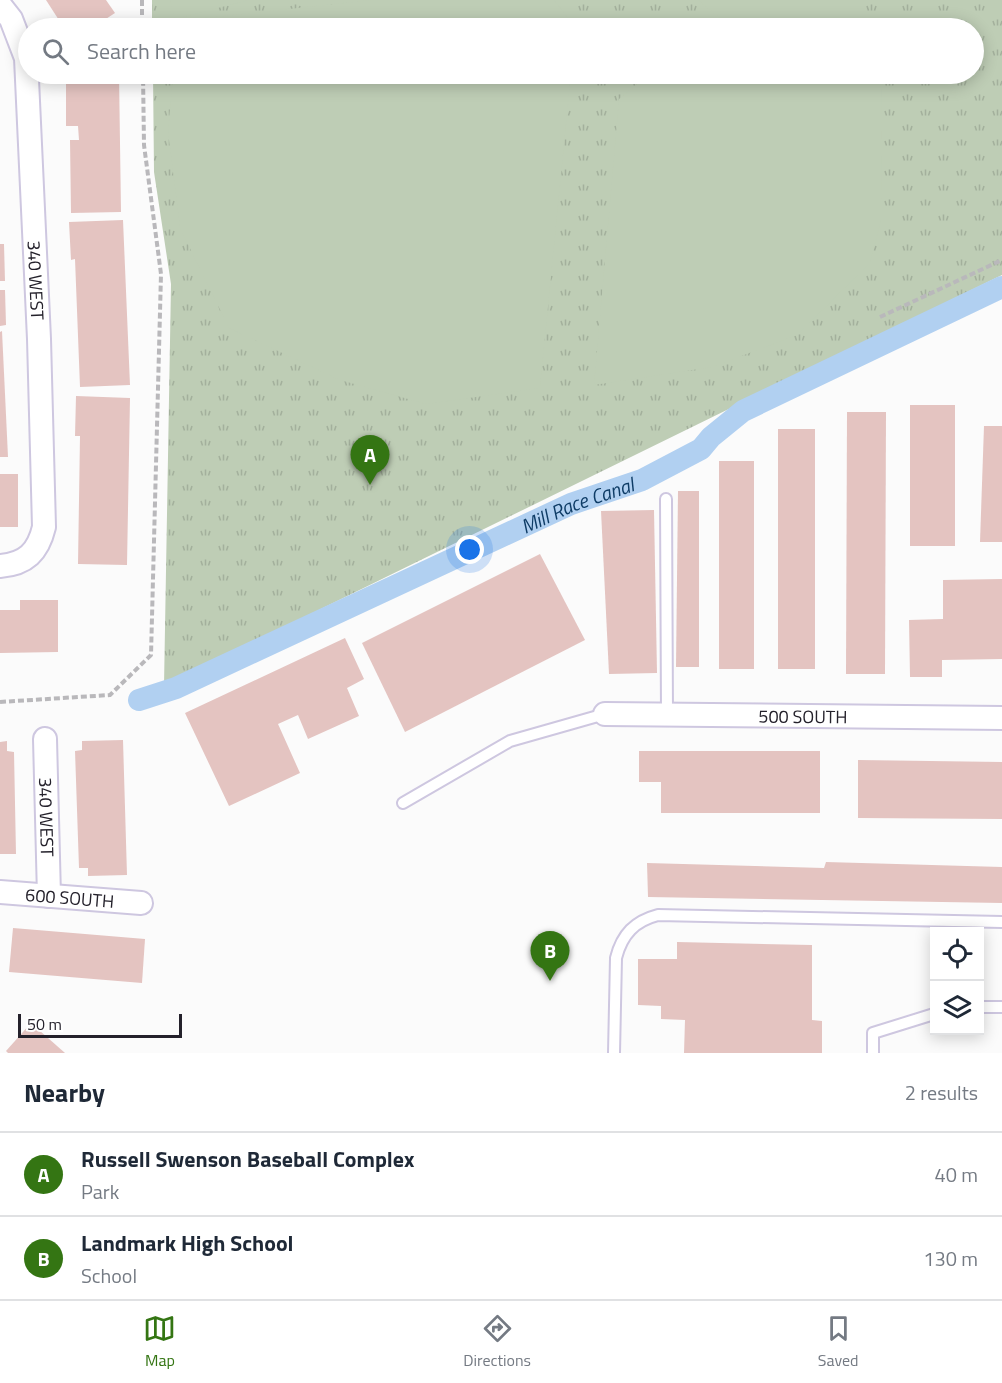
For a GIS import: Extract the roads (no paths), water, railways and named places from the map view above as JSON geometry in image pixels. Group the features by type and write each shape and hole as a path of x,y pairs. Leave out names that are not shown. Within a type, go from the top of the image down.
{"street":[{"name":"340 WEST","path":"0,5 11,19 18,37"},
{"name":"340 WEST","path":"0,566 16,565 28,559 36,549 44,527 39,339 27,84"},
{"name":"500 SOUTH","path":"605,714 1002,718"},
{"name":"340 WEST","path":"45,738 50,896"},
{"name":"600 SOUTH","path":"0,892 141,903"}],"lane":[{"path":"666,499 667,714"},
{"path":"403,803 510,741 605,714"},
{"path":"614,1053 616,958 619,944 627,932 642,919 658,915 1002,922"},
{"path":"984,1007 1002,1007"},
{"path":"873,1053 873,1033 930,1015"}],"waterway":[{"name":"Mill Race Canal","path":"139,700 176,688 571,504 642,480 701,449 711,437 743,411 1002,287"}],"place":[{"name":"Russell Swenson Baseball Complex","path":"370,485"},
{"name":"Landmark High School","path":"550,981"}]}
